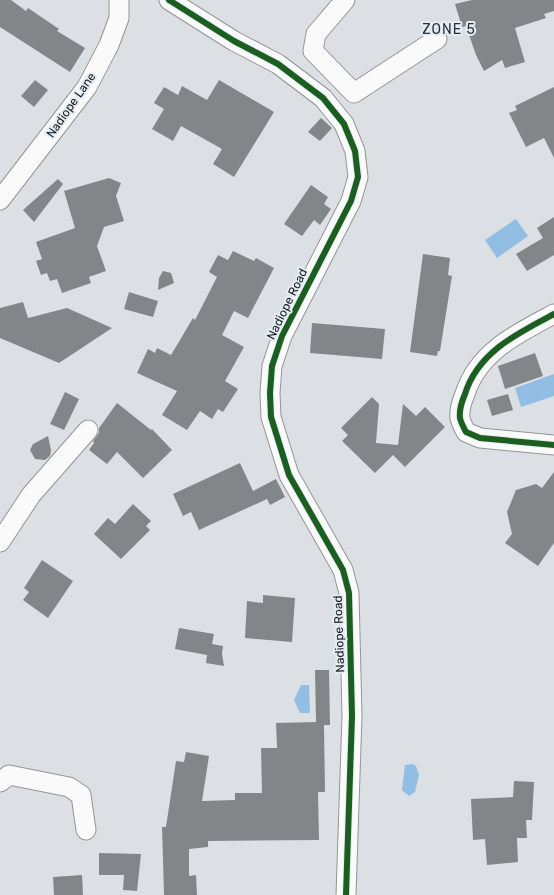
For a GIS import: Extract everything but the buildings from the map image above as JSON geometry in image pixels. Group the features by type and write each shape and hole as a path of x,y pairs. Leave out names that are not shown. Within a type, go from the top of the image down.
{"street":[{"name":"Nadiope Lane","path":"0,200 87,87 109,45 119,18 119,0"},
{"name":"Nadiope Road","path":"169,0 234,41 278,64 323,98 344,124 355,150 358,178 351,201 282,336 272,366 270,393 271,416 289,475 343,570 349,594 352,716 346,895"},
{"path":"294,76 313,52 316,34 345,0"},
{"path":"313,52 354,93 437,39"},
{"path":"553,315 496,348 482,361 466,390 460,407 460,418 466,432 480,438 554,445"},
{"path":"0,542 31,495 88,430"},
{"path":"0,782 9,775 69,786 81,795 86,830"}],"water":[{"path":"516,219 528,236 497,258 485,240"},
{"path":"554,374 554,396 521,407 515,388"},
{"path":"301,685 309,685 310,713 300,713 294,700"},
{"path":"412,764 416,766 419,775 415,792 409,796 402,790 405,765"}],"cycle path":[{"path":"169,0 234,41 278,64 323,98 344,124 355,151 358,177 351,201 282,336 272,366 270,393 271,417 289,475 343,570 349,593 352,716 346,895"},
{"path":"554,314 513,337 489,355 479,366 471,379 460,409 461,422 466,432 480,438 554,445"}],"district":[{"name":"ZONE 5","path":"449,29"}]}
